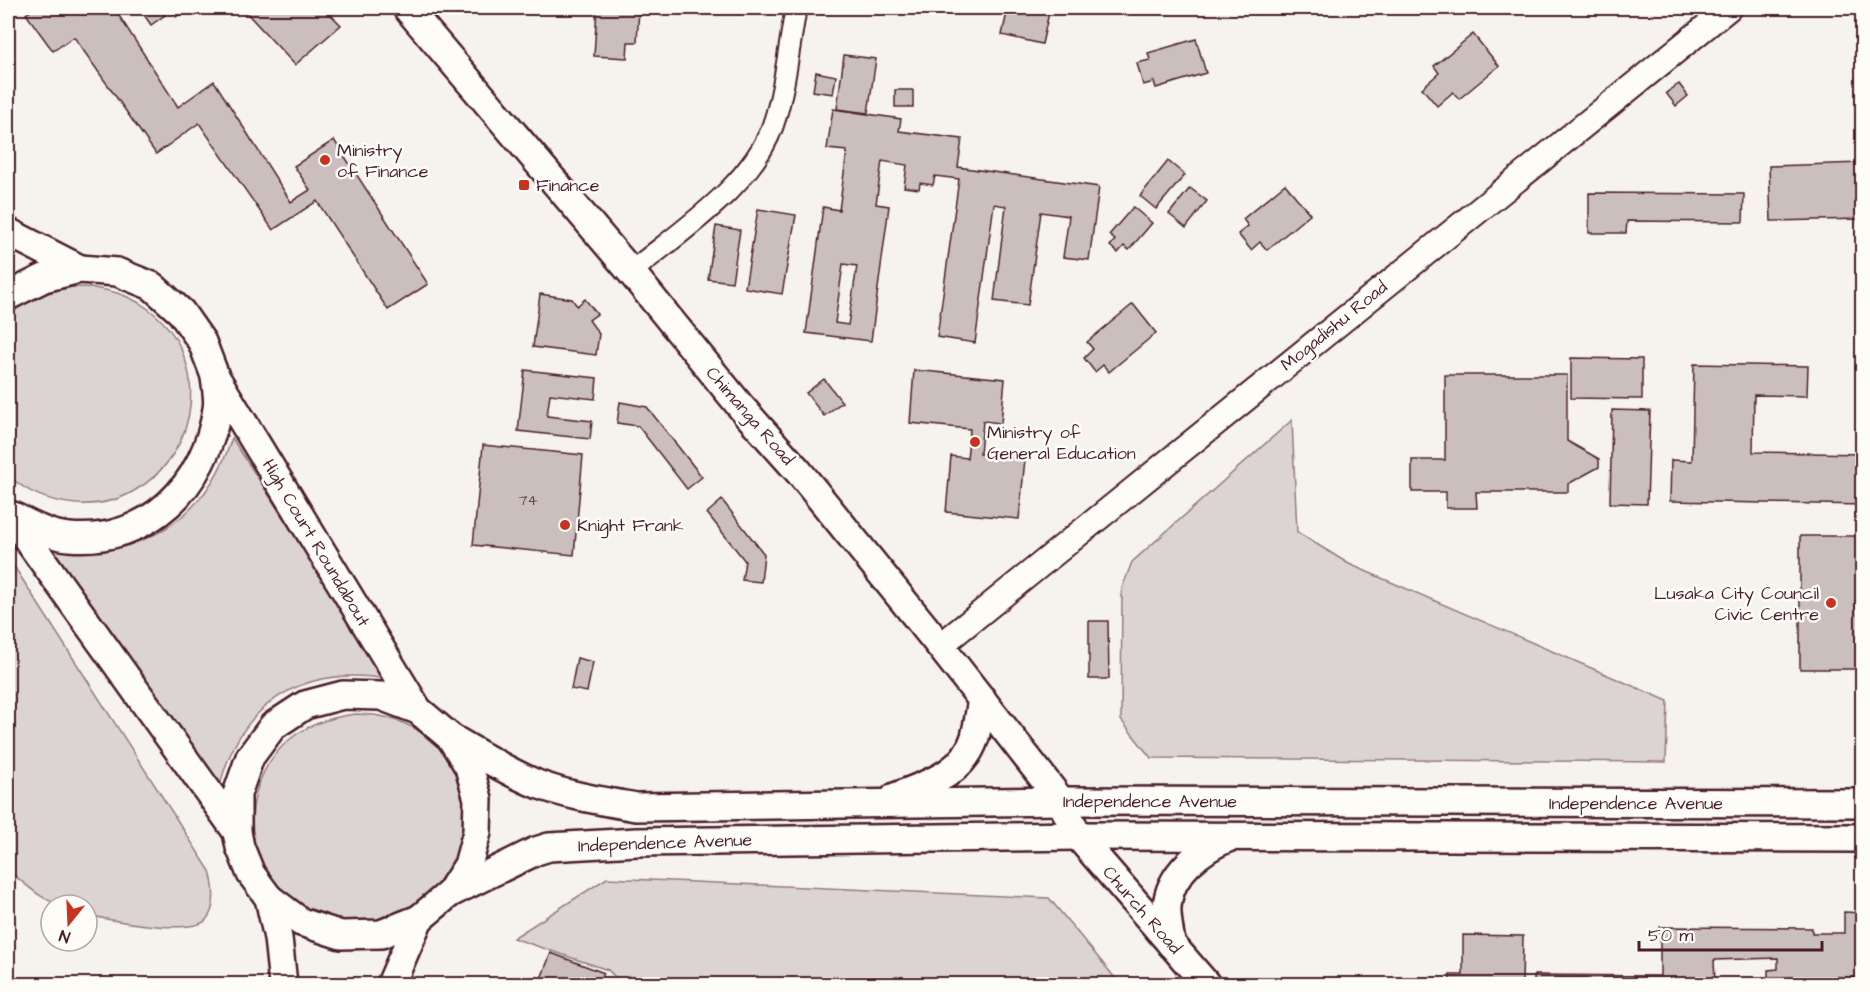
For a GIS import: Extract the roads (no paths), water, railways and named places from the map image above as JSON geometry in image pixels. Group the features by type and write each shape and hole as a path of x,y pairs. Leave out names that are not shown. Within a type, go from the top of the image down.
{"main road":[{"name":"Chimanga Road","path":"407,8 631,272 741,407 799,472 940,646 1061,801 1078,836"},
{"path":"8,232 81,269"},
{"name":"High Court Roundabout","path":"8,296 44,278 81,269 117,272 152,286 181,312 202,342 215,376 418,710 451,738 469,767 478,799 477,832 468,865 450,893 420,919 381,933 340,935 301,922 269,898 251,874 240,847 237,832 237,794 250,757 273,726 305,705 343,694 381,696 418,710"},
{"name":"High Court Roundabout","path":"9,514 38,529 67,537 98,536 128,529 156,515 180,494 198,468 211,439 218,407 215,376"},
{"name":"High Court Roundabout","path":"9,514 237,832"},
{"path":"877,803 938,780 960,764 974,738 982,699"},
{"name":"Independence Avenue","path":"451,738 506,770 537,784 577,797 636,807 1061,801 1863,803"},
{"name":"Independence Avenue","path":"450,893 536,851 549,847 637,842 1078,836 1863,838"},
{"name":"Church Road","path":"1078,836 1206,984"},
{"path":"1171,944 1167,906 1174,882 1190,861 1212,844 1231,836"},
{"path":"269,898 278,938 283,984"},
{"path":"391,984 420,919"}],"street":[{"path":"631,272 724,196 764,145 773,126 779,103 796,8"},
{"name":"Mogadishu Road","path":"940,646 1729,8"}],"place":[{"name":"Ministry of Finance","path":"325,160"},
{"name":"Finance","path":"524,185"},
{"name":"Ministry of General Education","path":"975,442"},
{"name":"Knight Frank","path":"565,525"},
{"name":"Lusaka City Council Civic Centre","path":"1831,603"}]}
